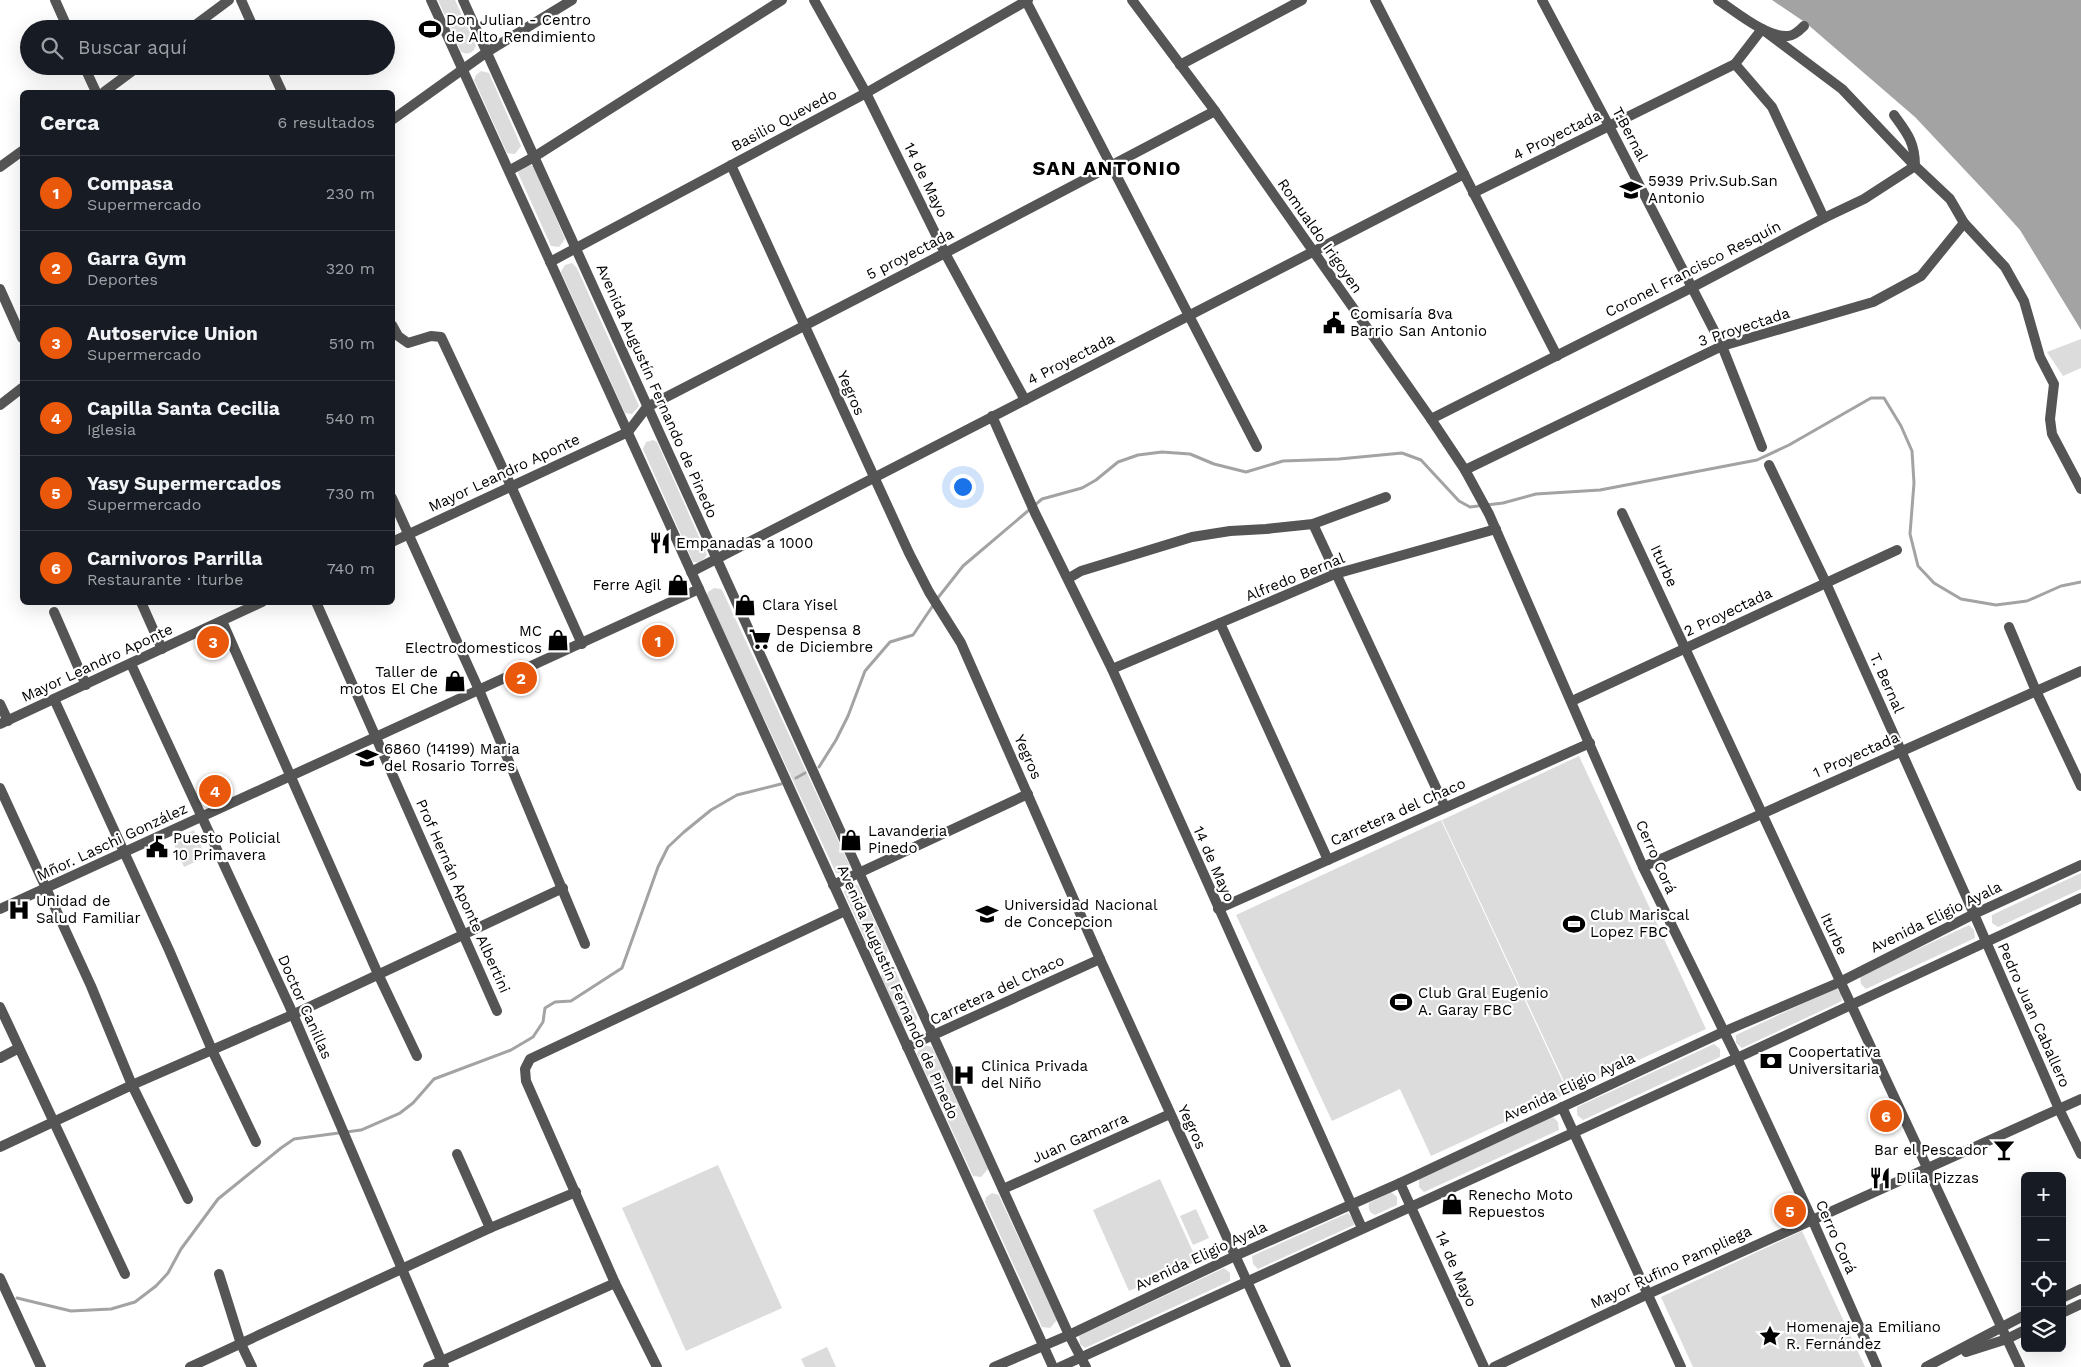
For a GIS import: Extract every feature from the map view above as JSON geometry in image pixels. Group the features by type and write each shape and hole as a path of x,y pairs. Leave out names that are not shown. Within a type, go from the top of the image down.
{"street":[{"path":"55,0 64,20"},
{"path":"202,20 229,0"},
{"path":"241,0 250,20"},
{"name":"Avenida Augustín Fernando de Pinedo","path":"431,0 510,170 550,262 1053,1367"},
{"name":"Avenida Augustín Fernando de Pinedo","path":"463,0 1069,1335 1086,1367"},
{"path":"395,118 487,52 572,0"},
{"path":"510,170 534,157 782,0"},
{"name":"14 de Mayo","path":"814,0 866,93 945,253 1025,400"},
{"name":"Romualdo Irigoyen","path":"1132,0 1215,111 1312,252 1431,419 1465,470 1477,493"},
{"path":"1180,65 1302,0"},
{"path":"1375,0 1556,356"},
{"name":"T.Bernal","path":"1542,0 1693,287 1722,346 1762,447"},
{"path":"1718,0 1762,29 1842,89 1915,166 1950,199 1964,223 2005,267 2024,300 2040,357 2054,384 2050,419 2052,434 2081,489"},
{"path":"1027,1 1257,447"},
{"name":"Basilio Quevedo","path":"550,262 866,93 1027,1"},
{"path":"1762,29 1789,37 1804,26"},
{"path":"1762,29 1735,64 1772,107 1824,218"},
{"name":"4 Proyectada","path":"1473,193 1735,64"},
{"path":"88,75 95,90"},
{"path":"107,90 127,75"},
{"path":"274,75 281,90"},
{"name":"5 proyectada","path":"628,432 647,407 1215,111"},
{"path":"1894,115 1910,137 1915,151 1915,166"},
{"path":"0,167 20,152"},
{"name":"Yegros","path":"731,165 909,553 931,595 961,643 1100,959 1286,1367"},
{"name":"Coronel Francisco Resquín","path":"1431,419 1864,199 1915,166"},
{"name":"4 Proyectada","path":"691,572 1464,174"},
{"name":"3 Proyectada","path":"1465,470 1722,346 1873,302 1921,276 1964,223"},
{"path":"0,289 20,334"},
{"path":"395,330 398,336 408,343 431,336 441,337 582,644"},
{"path":"0,405 20,390"},
{"name":"14 de Mayo","path":"992,416 1036,513 1112,669 1362,1228"},
{"name":"Mayor Leandro Aponte","path":"395,541 628,432"},
{"name":"T. Bernal","path":"1769,465 1826,583 1974,914"},
{"name":"Cerro Corá","path":"1477,493 1496,529 1643,867 1724,1032 1812,1219 1877,1367"},
{"path":"1068,578 1081,571 1192,537 1230,531 1313,524 1386,497"},
{"path":"395,504 479,690 585,944"},
{"name":"Iturbe","path":"1622,513 2020,1367"},
{"path":"1313,524 1445,807"},
{"name":"Alfredo Bernal","path":"1112,669 1336,574 1496,529"},
{"name":"2 Proyectada","path":"1572,701 1898,550"},
{"name":"Mñor. Laschi González","path":"0,909 699,590"},
{"path":"142,605 162,649"},
{"path":"237,605 240,613"},
{"name":"Mayor Leandro Aponte","path":"4,723 256,605"},
{"name":"Prof Hernán Aponte Albertini","path":"317,605 498,1011"},
{"path":"54,612 86,684"},
{"path":"222,621 378,974 417,1056"},
{"path":"1220,623 1328,860"},
{"path":"2009,627 2036,691 2081,786"},
{"name":"Doctor Canillas","path":"131,664 342,1126 443,1364"},
{"name":"1 Proyectada","path":"1643,867 2081,671"},
{"path":"54,699 212,1050 256,1142"},
{"path":"0,704 4,723"},
{"name":"Carretera del Chaco","path":"1218,909 1590,743"},
{"path":"0,788 91,986 132,1085 188,1199"},
{"path":"834,885 1028,794"},
{"name":"Avenida Eligio Ayala","path":"994,1367 1069,1335 1235,1256 1400,1183 1724,1032 1840,982 1974,914 2081,865"},
{"path":"0,1147 132,1085 292,1015 563,888"},
{"path":"1060,1367 2081,898"},
{"path":"657,1367 615,1283 526,1081 526,1069 530,1059 845,910"},
{"name":"Pedro Juan Caballero","path":"1974,914 2059,1109 2081,1154"},
{"name":"Carretera del Chaco","path":"907,1047 1100,959"},
{"path":"0,1007 125,1274"},
{"path":"0,1058 19,1048"},
{"name":"Mayor Rufino Pampliega","path":"1494,1367 1812,1219 2081,1099"},
{"path":"1562,1108 1682,1367"},
{"name":"Juan Gamarra","path":"1003,1189 1170,1114"},
{"path":"457,1154 490,1228"},
{"name":"14 de Mayo","path":"1400,1183 1484,1367"},
{"path":"190,1367 490,1228 576,1192"},
{"path":"219,1274 241,1344 252,1367"},
{"path":"0,1278 41,1367"},
{"path":"428,1367 443,1364 615,1283"},
{"path":"2066,1296 2081,1289"},
{"path":"2066,1311 2081,1304"},
{"path":"1926,1367 2021,1318"},
{"path":"1946,1358 2007,1339 2021,1332"}],"shaded area":[{"path":"438,0 455,0 476,46 472,52 461,52"},
{"path":"1772,0 2081,0 2081,330 2020,230 1993,200 1915,117 1806,23"},
{"path":"481,71 489,73 521,146 515,154 507,153 474,80"},
{"path":"529,165 533,166 565,239 559,247 551,246 518,173 520,169"},
{"path":"572,263 577,268 639,406 632,414 625,413 561,272 565,265"},
{"path":"2081,339 2081,368 2063,376 2047,352"},
{"path":"653,440 657,442 707,555 700,563 693,562 643,449 646,442"},
{"path":"714,588 721,589 723,592 850,866 846,873 836,873 707,596 708,592"},
{"name":"Club Mariscal Lopez FBC","path":"1579,756 1706,1029 1569,1092 1442,820"},
{"name":"Club Gral Eugenio A. Garay FBC","path":"1441,820 1568,1093 1431,1156 1400,1089 1332,1121 1236,915"},
{"path":"194,830 206,857 184,867 172,840"},
{"path":"2081,873 2081,889 1998,927 1992,923 1992,915"},
{"path":"848,885 858,885 888,950 886,955 882,957 873,957 844,892"},
{"path":"1969,925 1974,930 1975,938 1866,989 1861,984 1860,976"},
{"path":"888,968 895,970 917,1018 912,1025 903,1024 881,977"},
{"path":"1836,988 1841,993 1842,1001 1742,1048 1736,1043 1736,1035"},
{"path":"1714,1044 1720,1049 1720,1057 1583,1120 1577,1115 1577,1107"},
{"path":"924,1045 932,1047 988,1169 981,1177 973,1176 917,1054"},
{"path":"1553,1117 1558,1122 1559,1130 1424,1192 1419,1187 1419,1179"},
{"path":"718,1165 782,1308 686,1351 622,1208"},
{"path":"1160,1179 1197,1261 1129,1291 1093,1210"},
{"path":"1391,1192 1397,1197 1397,1205 1375,1215 1370,1212 1369,1203"},
{"path":"992,1193 999,1195 1057,1320 1050,1328 1042,1327 985,1202 986,1197"},
{"path":"1196,1209 1209,1238 1193,1245 1180,1216"},
{"path":"1348,1213 1355,1221 1354,1225 1258,1269 1253,1264 1252,1256"},
{"path":"1802,1231 1865,1367 1693,1367 1661,1297"},
{"path":"1224,1268 1230,1273 1230,1281 1085,1348 1080,1344 1079,1336"},
{"path":"827,1347 836,1367 805,1367 801,1359"}],"waterway":[{"path":"937,599 963,566 1042,499 1082,488 1096,480 1118,462 1138,455 1162,452 1190,454 1214,464 1246,472 1283,461 1339,459 1402,453 1421,460 1459,501 1470,507 1503,503 1536,494 1600,490 1757,460 1789,445 1871,398 1884,398 1901,426 1912,451 1914,483 1910,534 1918,566 1934,583 1961,599 1996,605 2027,601 2061,586 2081,582"},
{"path":"819,767 848,716 865,671 890,642 913,635 934,604"},
{"path":"796,778 805,773"},
{"path":"17,1298 71,1311 111,1309 135,1302 156,1286 168,1273 181,1249 218,1199 294,1139 361,1130 400,1113 413,1103 434,1079 511,1050 533,1037 543,1022 545,1008 555,1002 571,1001 622,968 658,867 668,847 711,810 737,795 781,784"}],"place":[{"name":"Don Julian - Centro de Alto Rendimiento","path":"430,29"},
{"name":"5939 Priv.Sub.San Antonio","path":"1631,190"},
{"name":"Comisaría 8va Barrio San Antonio","path":"1334,323"},
{"name":"Empanadas a 1000","path":"660,543"},
{"name":"Ferre Agil","path":"678,585"},
{"name":"Clara Yisel","path":"745,605"},
{"name":"Despensa 8 de Diciembre","path":"760,639"},
{"name":"MC Electrodomesticos","path":"558,640"},
{"name":"Compasa","path":"658,641"},
{"name":"Autoservice Union","path":"213,642"},
{"name":"Garra Gym","path":"521,678"},
{"name":"Taller de motos El Che","path":"455,681"},
{"name":"6860 (14199) Maria del Rosario Torres","path":"367,758"},
{"name":"Capilla Santa Cecilia","path":"215,791"},
{"name":"Lavanderia Pinedo","path":"851,840"},
{"name":"Puesto Policial 10 Primavera","path":"157,847"},
{"name":"Unidad de Salud Familiar","path":"19,910"},
{"name":"Universidad Nacional de Concepcion","path":"987,914"},
{"name":"Club Mariscal Lopez FBC","path":"1574,924"},
{"name":"Club Gral Eugenio A. Garay FBC","path":"1401,1002"},
{"name":"Coopertativa Universitaria","path":"1771,1061"},
{"name":"Clinica Privada del Niño","path":"964,1075"},
{"name":"Carnivoros Parrilla","path":"1886,1116"},
{"name":"Bar el Pescador","path":"2004,1150"},
{"name":"Dlila Pizzas","path":"1880,1178"},
{"name":"Renecho Moto Repuestos","path":"1452,1204"},
{"name":"Yasy Supermercados","path":"1790,1211"},
{"name":"Homenaje a Emiliano R. Fernández","path":"1770,1336"}],"district":[{"name":"SAN ANTONIO","path":"1107,168"}]}
